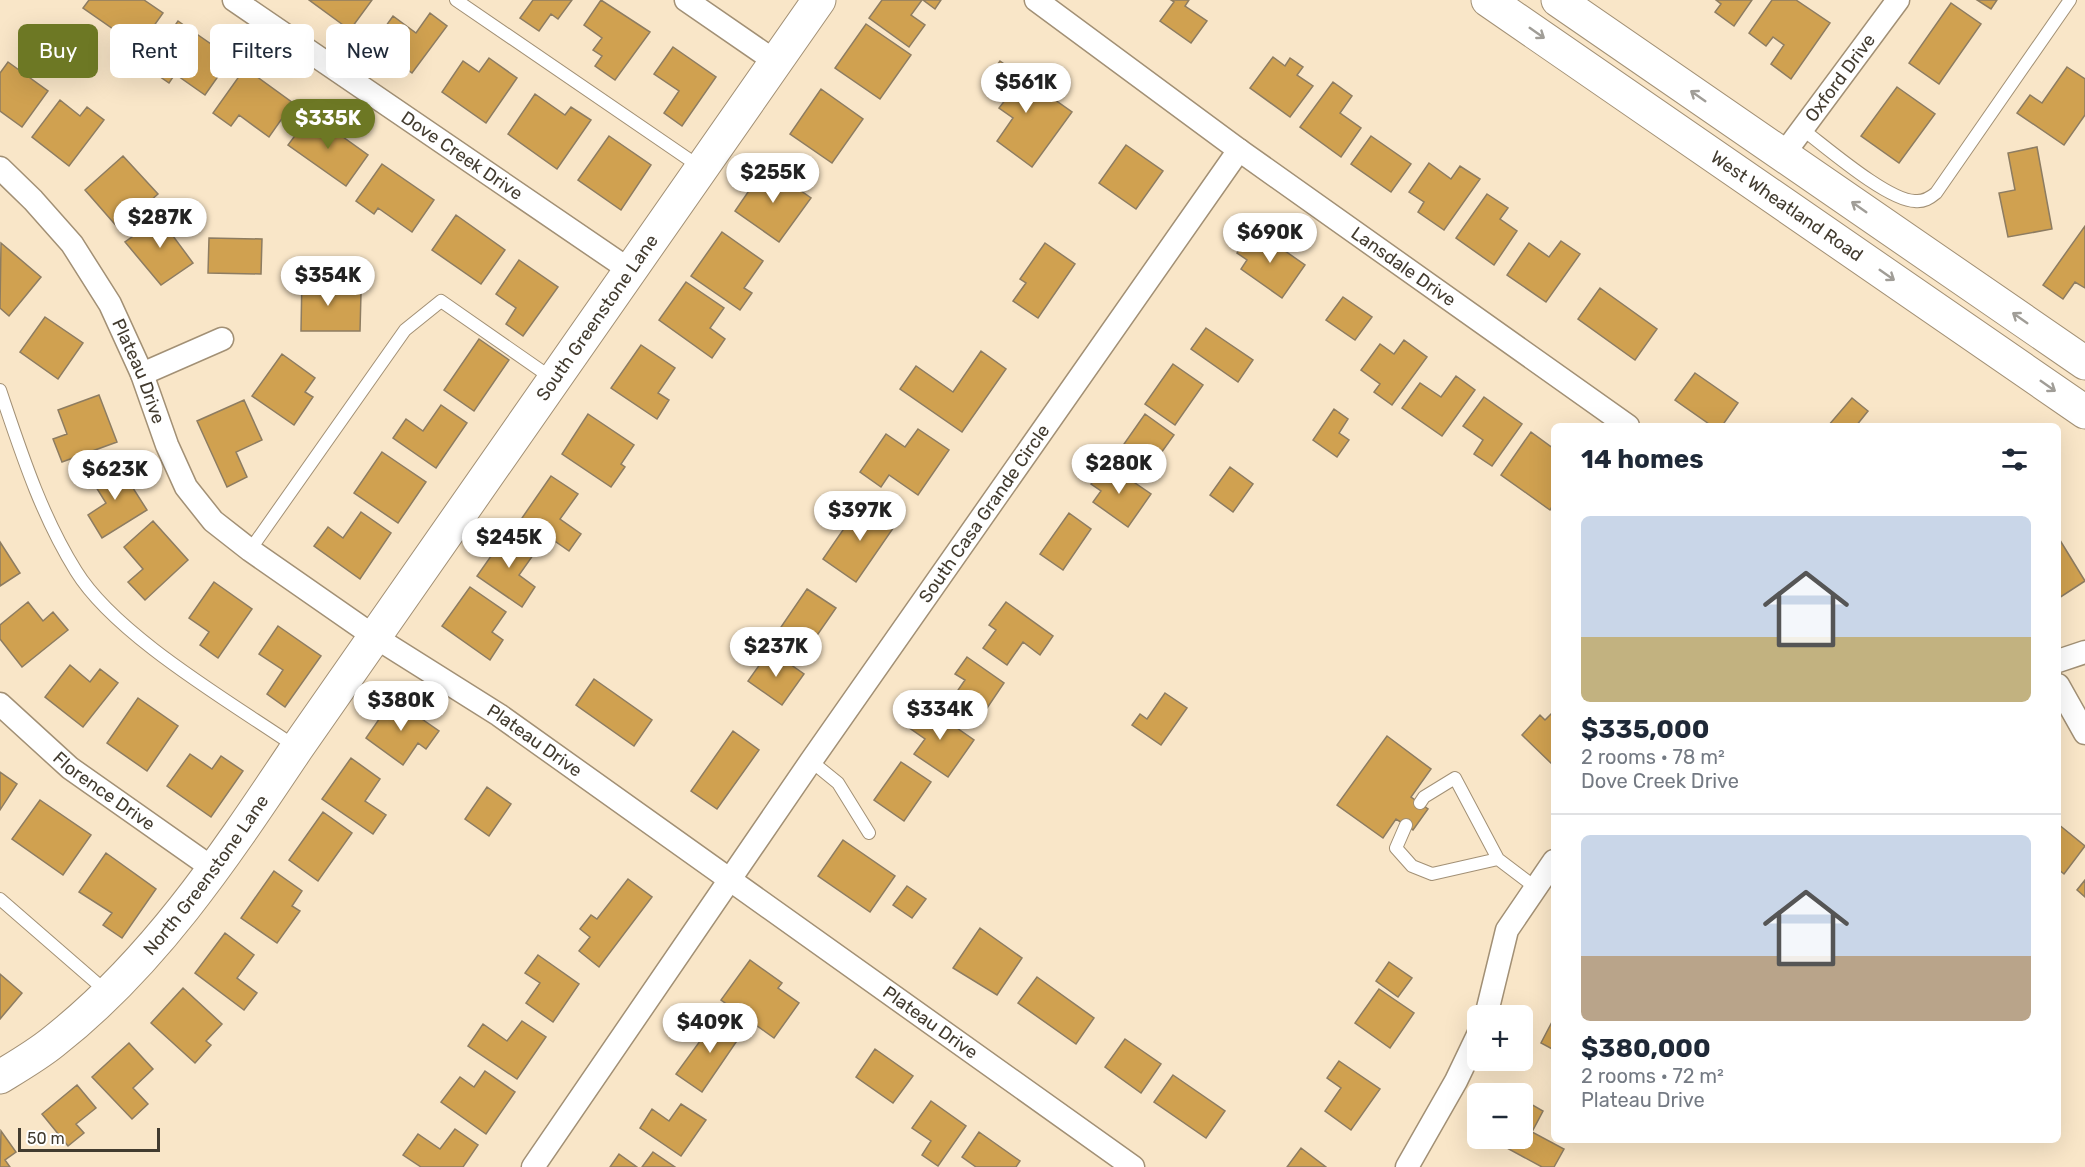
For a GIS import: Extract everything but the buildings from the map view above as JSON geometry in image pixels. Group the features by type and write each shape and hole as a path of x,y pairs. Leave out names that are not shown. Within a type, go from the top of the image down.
{"street":[{"name":"Dove Creek Drive","path":"234,0 631,271"},
{"path":"686,0 776,62"},
{"name":"South Greenstone Lane","path":"375,637 819,0"},
{"name":"Lansdale Drive","path":"1036,0 1239,150 1624,423"},
{"name":"West Wheatland Road","path":"1488,0 2085,412"},
{"path":"1558,0 1792,142 2085,363"},
{"name":"Oxford Drive","path":"1792,142 1891,2"},
{"name":"South Casa Grande Circle","path":"533,1167 812,761 1239,150"},
{"name":"Plateau Drive","path":"0,168 33,200 72,244 110,304 142,374 167,445 186,487 213,521 250,550 375,637 500,715 1133,1167"},
{"path":"142,374 222,339"},
{"name":"North Greenstone Lane","path":"0,1077 53,1042 108,993 158,942 215,870 375,637"},
{"path":"2061,660 2085,652"},
{"path":"2061,690 2083,725"},
{"name":"Florence Drive","path":"0,704 70,768 215,870"},
{"path":"1489,1005 1507,930 1551,865"},
{"path":"1407,1167 1467,1058"}],"lane":[{"path":"456,0 703,168"},
{"path":"1792,142 1892,195 1916,201 1927,200 1936,193 2070,0"},
{"path":"250,550 405,330 441,301 556,380"},
{"path":"0,390 37,496 76,572 105,606 145,641 297,748"},
{"path":"812,761 838,783 869,833"},
{"path":"1420,803 1424,797 1455,778 1498,860 1536,887"},
{"path":"1406,825 1396,848 1412,867 1431,874 1498,860"},
{"path":"0,898 108,993"}]}
